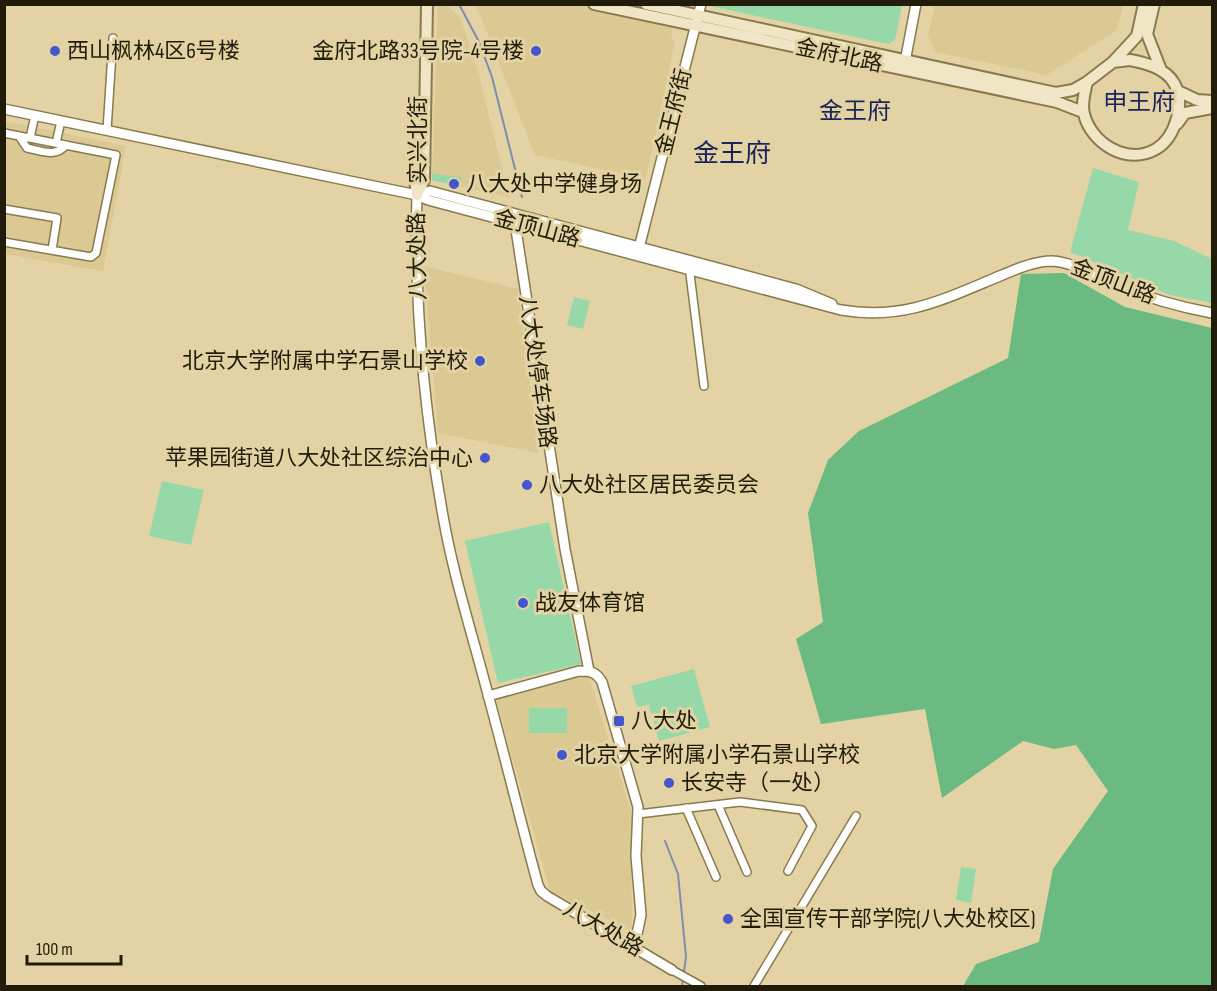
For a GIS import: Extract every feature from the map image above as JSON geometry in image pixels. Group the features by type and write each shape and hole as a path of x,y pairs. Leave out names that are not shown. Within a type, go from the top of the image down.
{"main road":[{"name":"实兴北街","path":"417,195 415,180 419,4"},
{"name":"实兴北街","path":"417,195 424,180 427,4"},
{"name":"金府北路","path":"594,4 698,21 904,65 1057,102 1083,112"},
{"name":"金府北路","path":"645,4 698,21"},
{"path":"1144,4 1137,36 1113,62 1088,82 1083,112 1096,139 1114,151 1126,154 1140,154 1155,150 1164,143 1185,113 1212,108"},
{"path":"1154,4 1148,34 1161,70"},
{"path":"1113,62 1131,60 1161,70 1175,84 1179,106 1176,124"},
{"name":"金府北路","path":"904,65 1056,93 1072,90 1088,82"},
{"path":"1176,90 1197,100 1212,101"}],"street":[{"name":"金王府街","path":"638,251 701,4"},
{"path":"904,65 916,4"},
{"path":"107,130 112,38"},
{"name":"八大处路","path":"4,109 417,195 418,304 426,406 450,550 538,885 547,896 632,944 672,970"},
{"path":"30,138 35,115"},
{"path":"56,143 61,121"},
{"path":"4,133 116,154 96,254 91,257 4,242"},
{"path":"19,136 27,148 44,152 57,153 66,145"},
{"name":"金顶山路","path":"417,195 428,200 515,218 638,251 841,310 878,314 910,310 1017,270 1053,261 1149,298 1212,313"},
{"path":"4,208 57,218 52,250"},
{"name":"八大处停车场路","path":"515,218 563,538 590,671 597,674 602,682 638,807 636,856 642,903 640,926 632,944"},
{"path":"689,265 704,386"},
{"path":"488,696 579,671 590,671"},
{"path":"638,814 741,802 802,810 812,826 788,871"},
{"path":"718,805 747,872"},
{"path":"686,808 716,877"},
{"path":"754,987 856,816"},
{"path":"672,970 701,987"}],"shaded area":[{"path":"935,4 1123,5 1117,30 1047,75 935,52 928,35"},
{"path":"438,5 447,5 460,17 477,67 509,197 432,180"},
{"path":"476,5 677,5 671,39 675,41 646,179 535,155"},
{"path":"4,121 126,146 103,271 5,254"},
{"name":"北京大学附属中学石景山学校","path":"424,266 518,289 539,453 438,433"},
{"name":"北京大学附属小学石景山学校","path":"588,674 631,811 632,931 550,891 496,699"}],"green space":[{"path":"713,5 902,5 895,40 888,44"},
{"path":"1093,168 1139,182 1128,230 1174,241 1212,259 1212,303 1170,295 1070,252"},
{"name":"八大处中学健身场","path":"432,174 461,177 461,187 432,180"},
{"path":"1064,273 1125,307 1212,328 1212,986 963,986 976,964 1039,942 1053,869 1108,791 1076,745 1054,749 1023,741 942,798 925,709 821,724 796,639 823,622 808,513 828,460 859,431 1008,358 1021,274"},
{"path":"574,297 590,301 583,329 567,325"},
{"path":"162,481 204,490 191,545 149,536"},
{"name":"战友体育馆","path":"549,522 581,664 498,683 465,541"},
{"path":"694,669 710,727 659,741 649,705 637,707 631,686"},
{"path":"529,708 567,708 567,733 529,733"},
{"path":"961,867 976,869 971,903 956,900"}],"waterway":[{"path":"459,4 479,42 492,77 522,197"},
{"path":"665,841 678,874 686,957 682,986"}],"place":[{"name":"西山枫林4区6号楼","path":"55,51"},
{"name":"金府北路33号院-4号楼","path":"536,51"},
{"name":"八大处中学健身场","path":"454,184"},
{"name":"北京大学附属中学石景山学校","path":"480,361"},
{"name":"苹果园街道八大处社区综治中心","path":"485,458"},
{"name":"八大处社区居民委员会","path":"527,485"},
{"name":"战友体育馆","path":"523,603"},
{"name":"八大处","path":"619,721"},
{"name":"北京大学附属小学石景山学校","path":"562,755"},
{"name":"长安寺（一处）","path":"669,783"},
{"name":"全国宣传干部学院(八大处校区)","path":"728,919"}],"district":[{"name":"申王府","path":"1139,102"},
{"name":"金王府","path":"855,111"},
{"name":"金王府","path":"732,154"}]}
